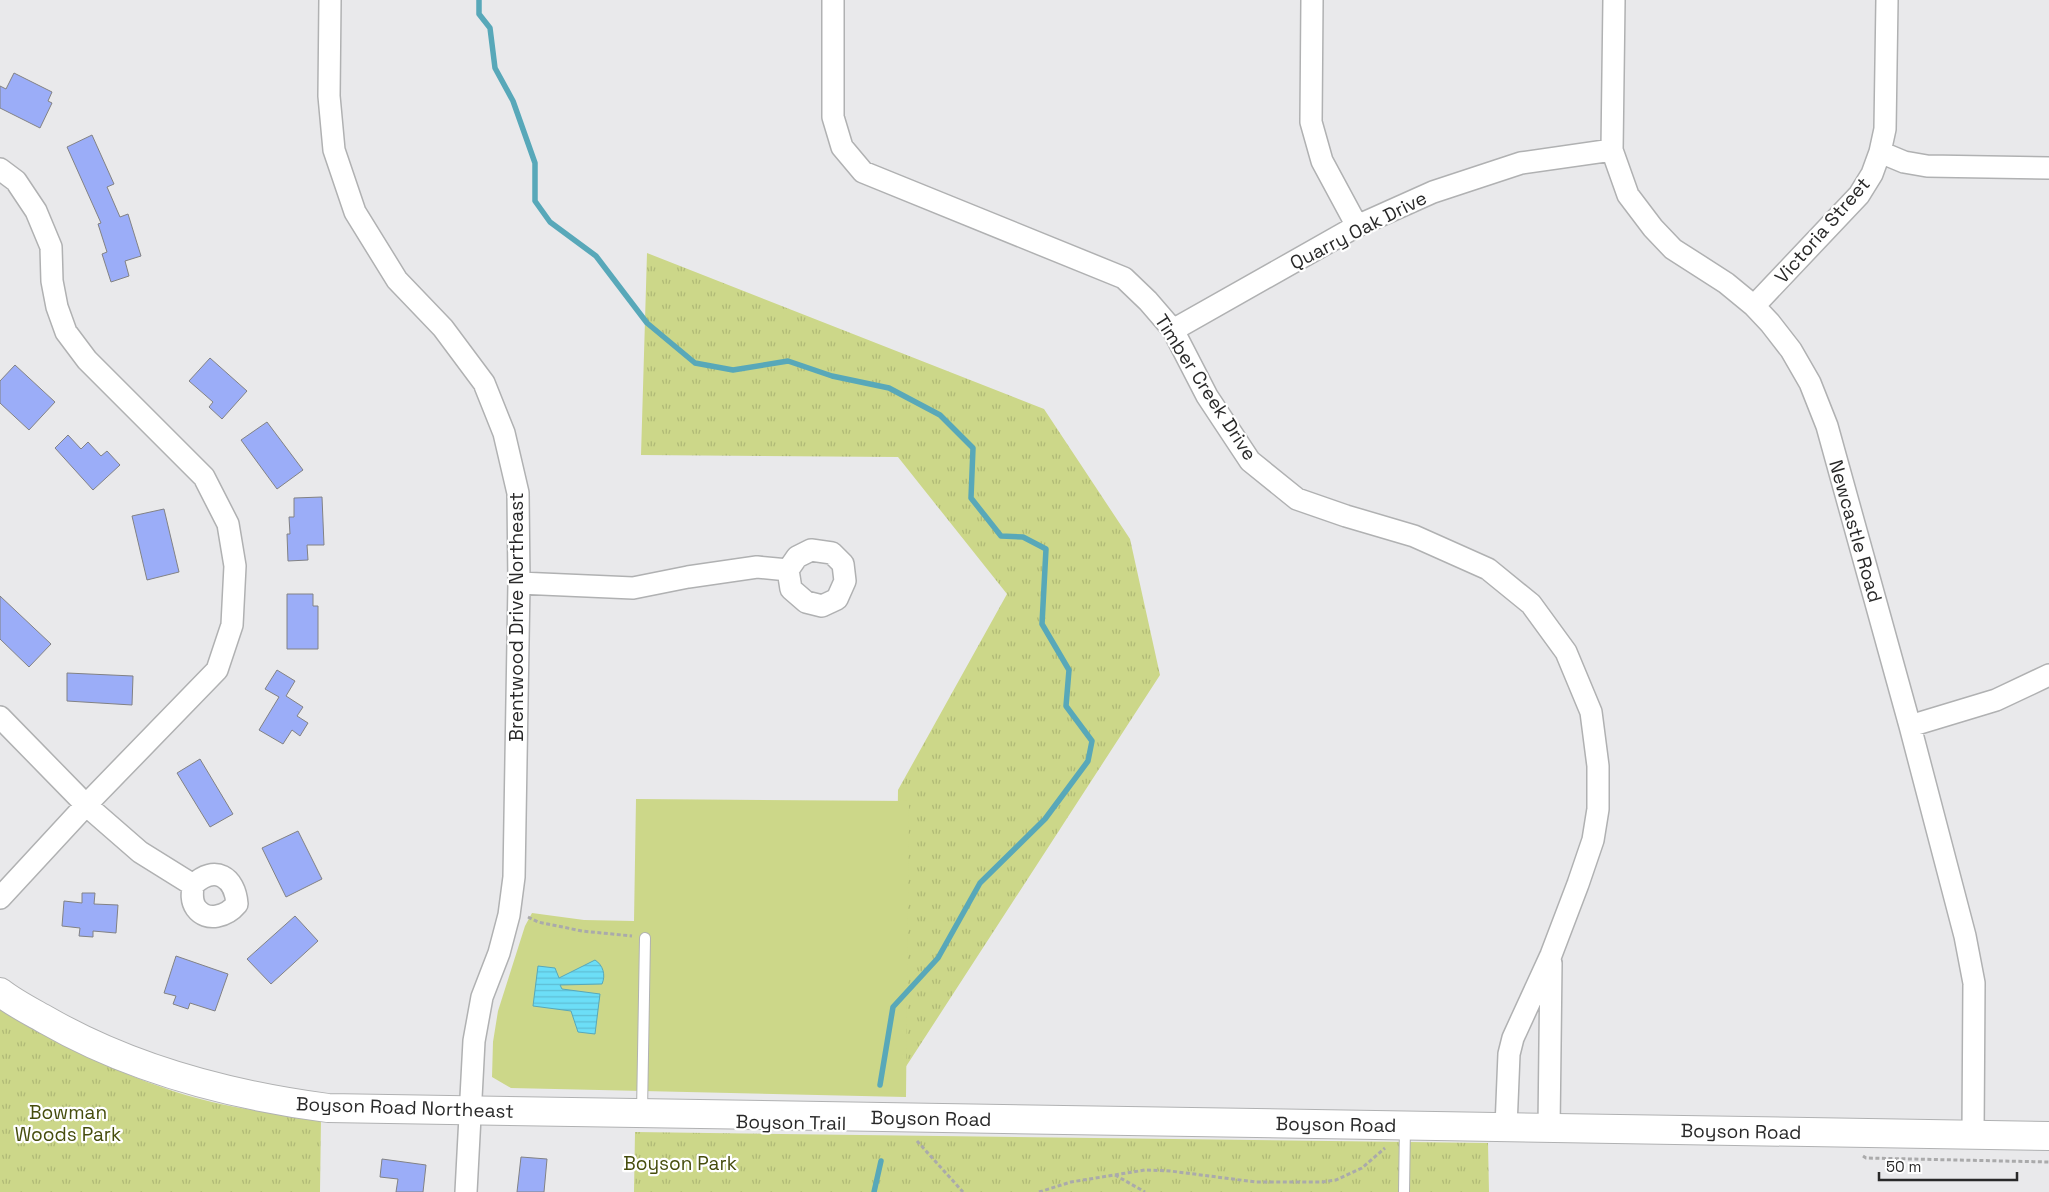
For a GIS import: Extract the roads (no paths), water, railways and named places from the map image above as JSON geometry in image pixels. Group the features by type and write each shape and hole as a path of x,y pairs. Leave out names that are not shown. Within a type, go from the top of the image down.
{"street":[{"name":"Brentwood Drive Northeast","path":"330,0 329,96 334,150 356,212 397,280 443,328 484,383 504,434 518,493 519,583 514,877 510,907 499,953 482,997 474,1041 466,1192"},
{"name":"Timber Creek Drive","path":"833,0 833,118 842,147 863,172 1124,278 1148,300 1173,330 1207,396 1250,461 1297,499 1414,536 1488,569 1531,604 1566,652 1590,712 1598,766 1598,809 1593,840 1581,875 1551,955 1513,1038 1509,1054 1506,1127"},
{"path":"1312,0 1311,122 1322,162 1357,226"},
{"name":"Newcastle Road","path":"1614,0 1612,150 1628,195 1653,228 1673,248 1726,283 1770,322 1791,350 1810,383 1826,426 1910,726 1965,936 1974,983 1973,1134"},
{"name":"Victoria Street","path":"1754,306 1859,195 1872,174 1880,152 1885,129 1887,0"},
{"name":"Quarry Oak Drive","path":"1173,330 1357,226 1433,192 1521,163 1612,150"},
{"path":"1880,152 1904,162 1927,166 2049,168"},
{"path":"0,169 16,181 36,211 51,247 52,281 57,307 66,332 87,360 204,477 228,524 235,566 232,625 217,670 86,805 0,898"},
{"path":"519,583 633,588 688,577 757,567 788,570"},
{"path":"1910,726 1996,700 2049,675"},
{"path":"0,717 86,805 140,852 193,885"},
{"name":"Timber Creek Drive","path":"1549,1128 1551,955"},
{"name":"Boyson Road Northeast","path":"0,992 66,1032 120,1057 168,1074 224,1090 276,1101 328,1108 632,1113"},
{"name":"Boyson Road","path":"632,1113 1405,1134 1506,1127 2049,1136"}],"lane":[{"path":"632,1113 644,938"},
{"path":"1404,1192 1405,1134"}],"water":[{"path":"595,960 603,970 602,984 560,985 562,989 600,994 595,1034 578,1032 571,1011 533,1006 538,966 555,968 559,978"}],"waterway":[{"path":"479,0 479,14 490,28 495,68 513,101 535,163 535,201 550,222 596,256 647,323 695,363 733,370 788,361 832,376 889,388 940,415 973,448 971,498 1001,536 1023,537 1046,549 1042,624 1069,670 1066,706 1092,741 1088,761 1045,819 980,883 938,958 893,1007 880,1085"},
{"path":"874,1192 881,1161"}],"park label":[{"name":"Bowman Woods Park","path":"68,1123"},
{"name":"Boyson Park","path":"680,1163"}]}
